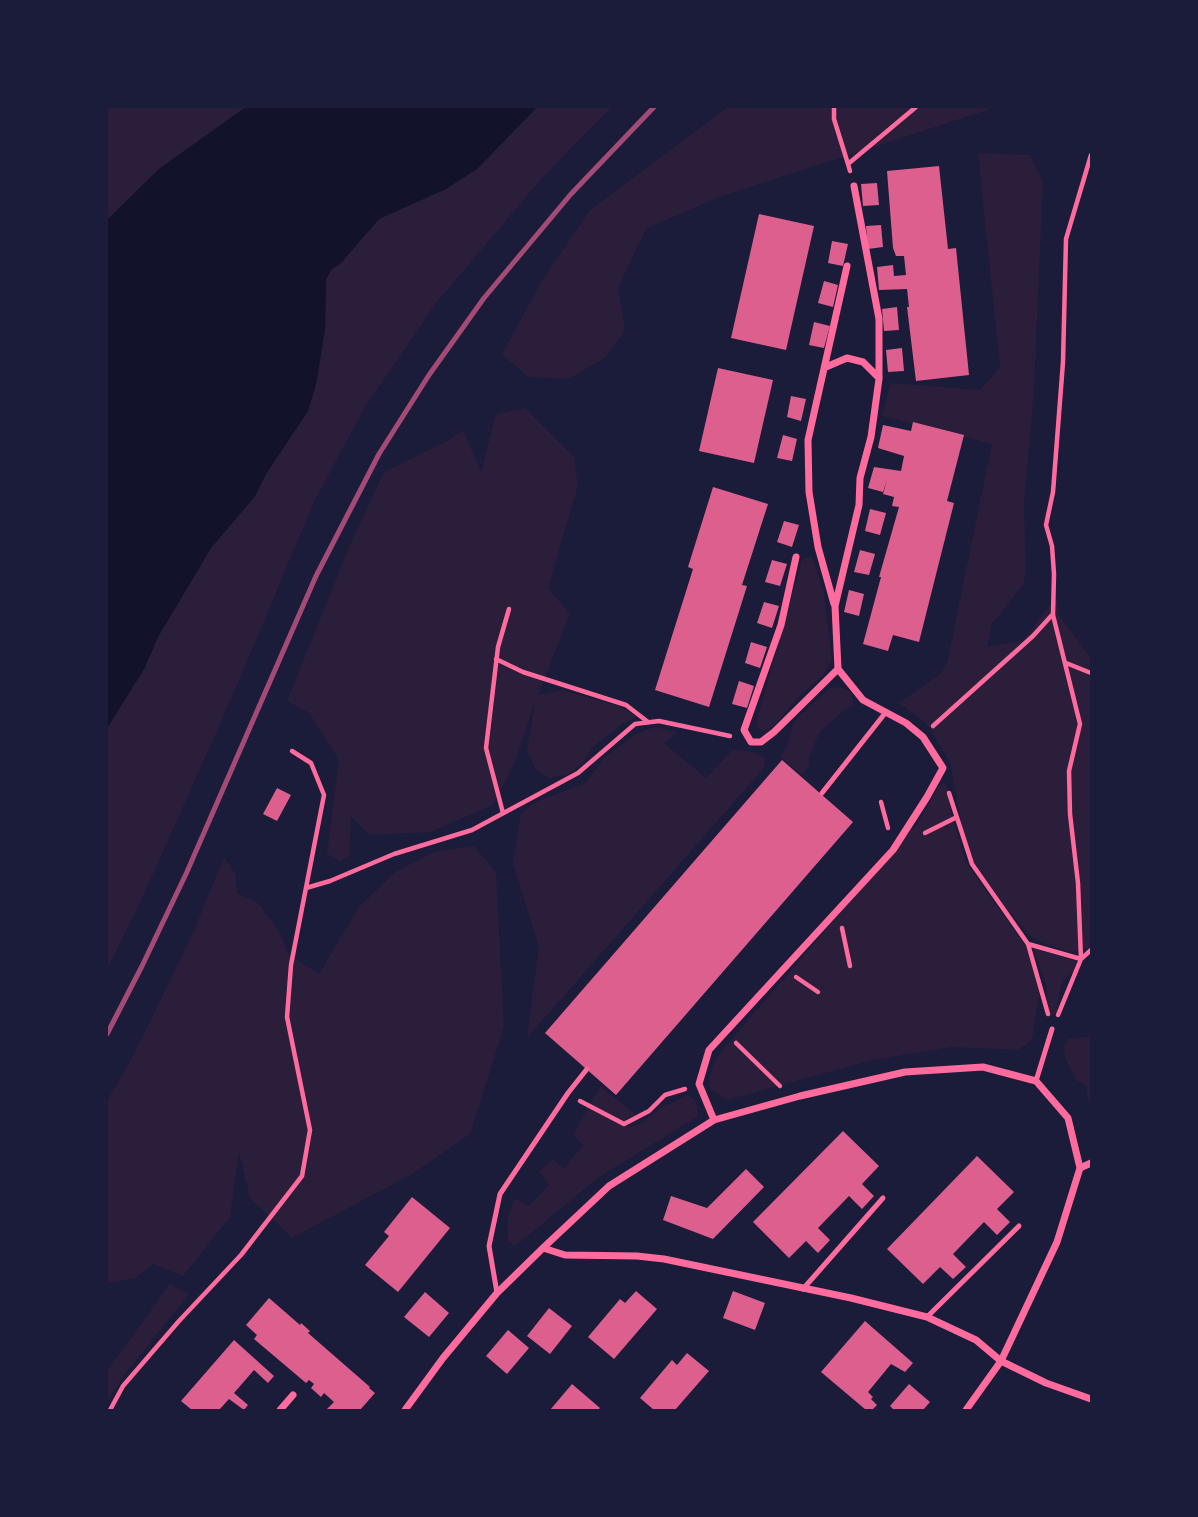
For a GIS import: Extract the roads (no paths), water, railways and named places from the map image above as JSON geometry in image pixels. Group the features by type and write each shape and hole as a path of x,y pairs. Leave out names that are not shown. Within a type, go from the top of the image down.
{"street":[{"path":"835,606 859,505 860,478 871,437 879,379 879,319 854,186"},
{"path":"714,1120 699,1084 709,1050 894,850 943,768 923,737 906,723 863,700 838,669 835,606 818,547 809,492 808,440 847,266"},
{"path":"826,368 847,358 863,362 879,379"},
{"path":"796,557 781,625 744,730 751,742 761,742 774,732 838,669"},
{"path":"405,1410 443,1357 497,1293 609,1186 714,1120 905,1072 983,1068 1036,1081 1068,1118 1080,1168 1057,1242 1001,1361 965,1410"},
{"path":"1080,1168 1091,1163"},
{"path":"543,1248 565,1255 664,1259 851,1298 927,1317 976,1340 1001,1361 1046,1383 1091,1399"},
{"path":"279,1410 293,1395"}],"lane":[{"path":"822,793 886,712"},
{"path":"1036,1081 1052,1029"},
{"path":"497,1293 489,1246 500,1194 587,1069"},
{"path":"803,1289 883,1198"},
{"path":"927,1317 1019,1226"}],"railway":[{"path":"107,1034 186,874 316,576 379,454 429,375 484,298 571,194 654,107"}]}
